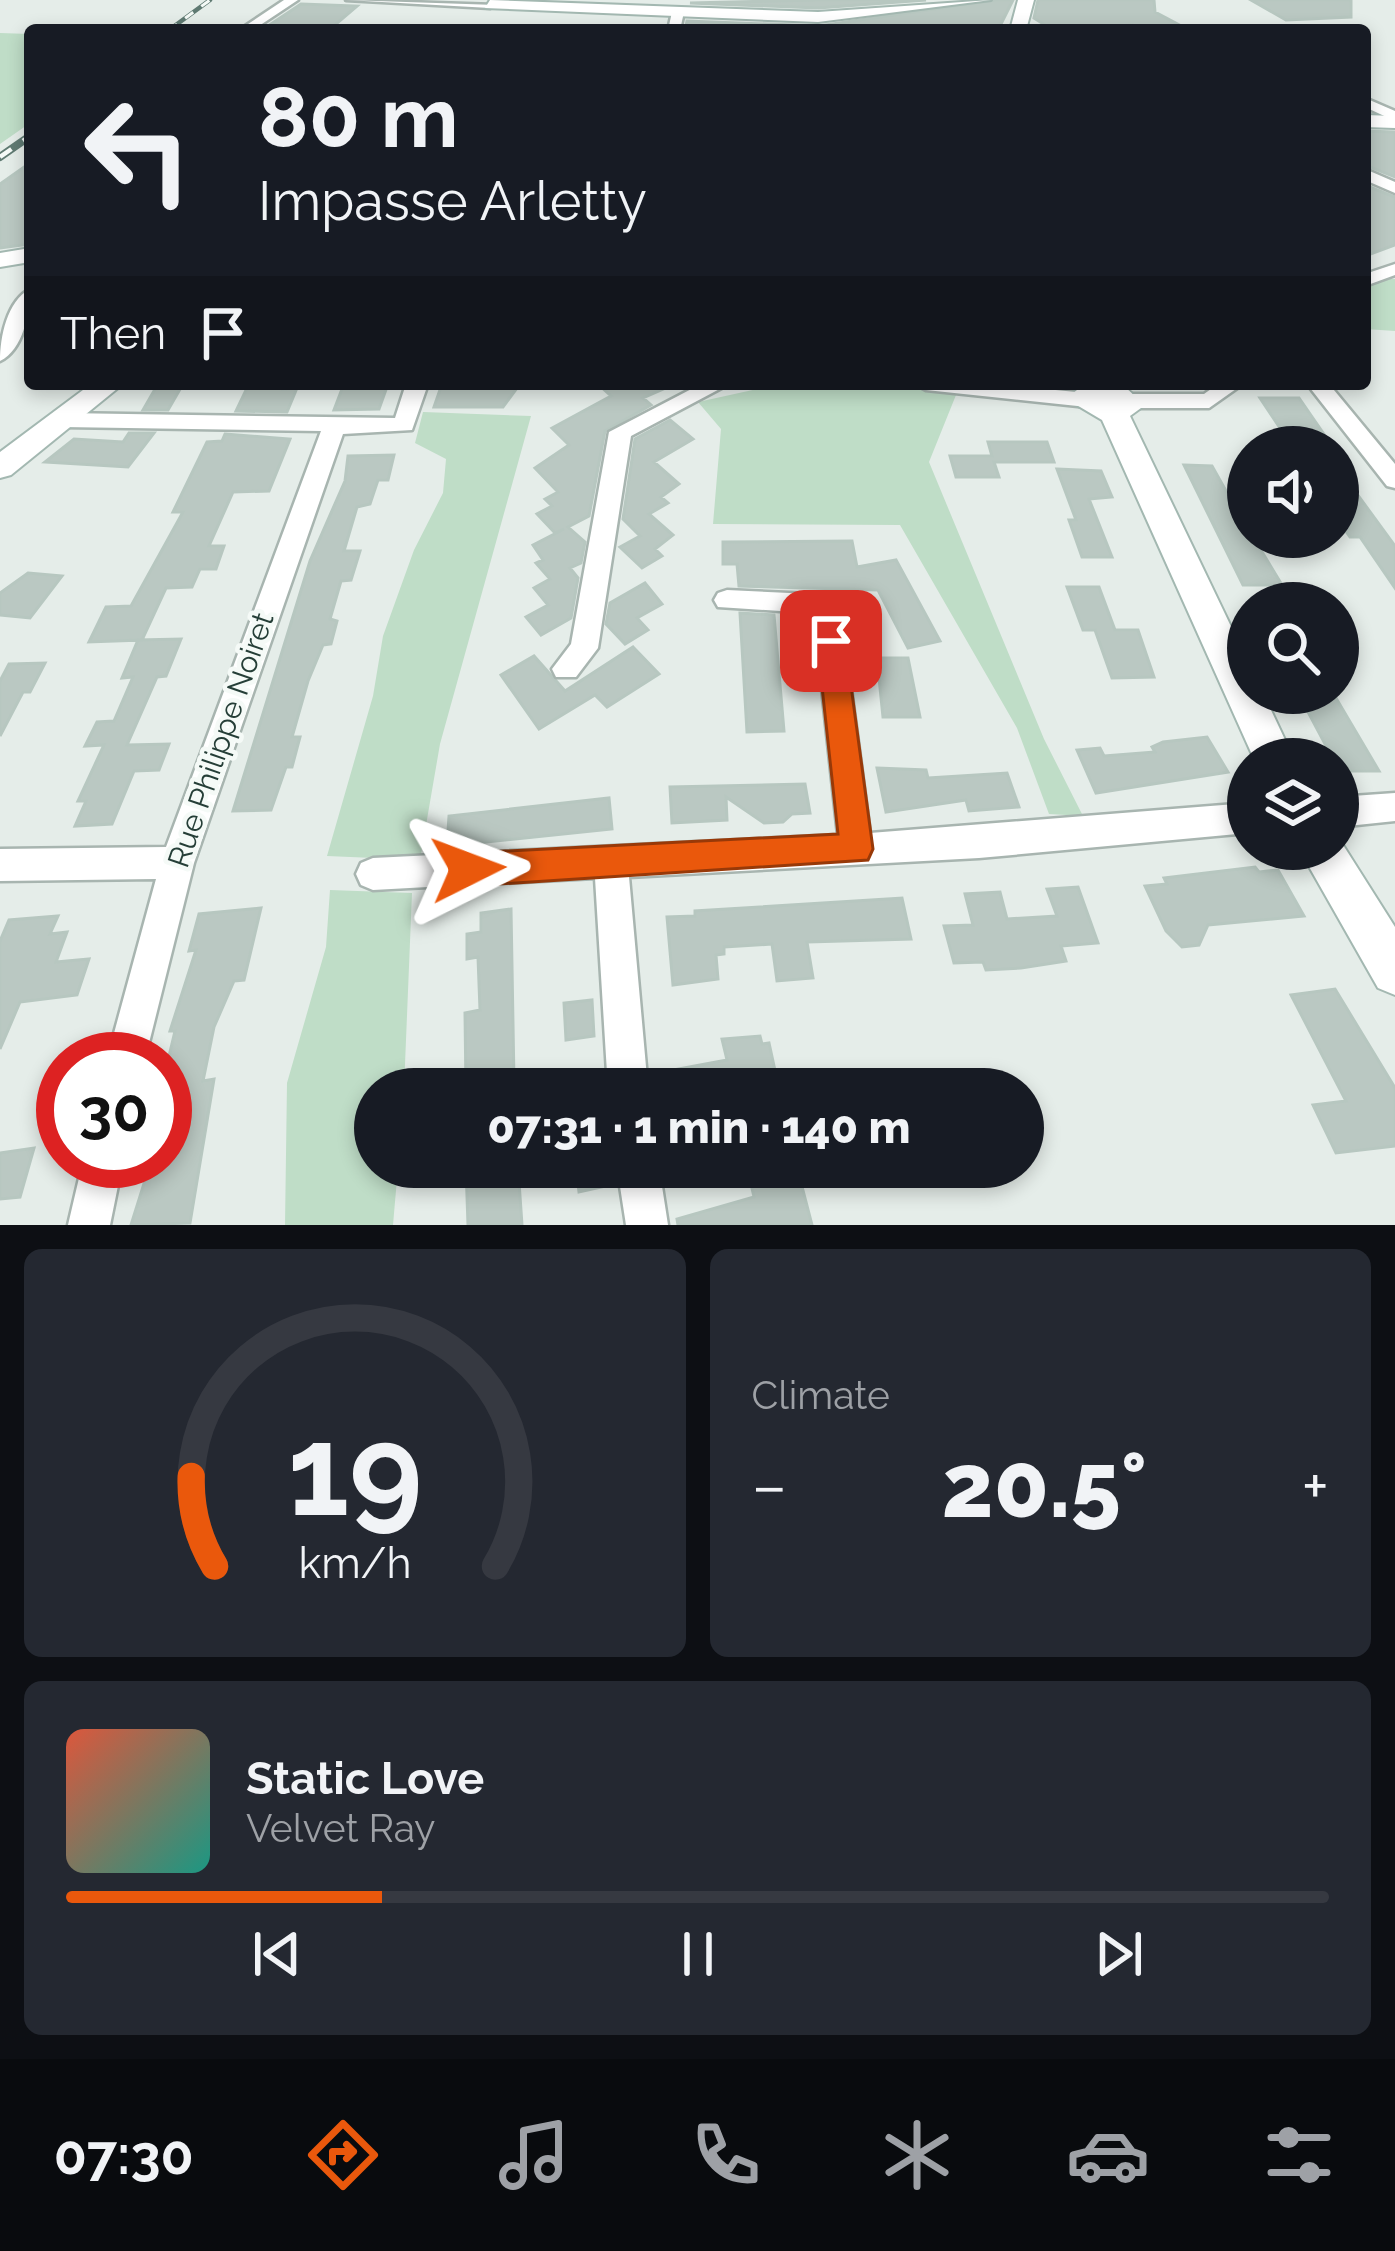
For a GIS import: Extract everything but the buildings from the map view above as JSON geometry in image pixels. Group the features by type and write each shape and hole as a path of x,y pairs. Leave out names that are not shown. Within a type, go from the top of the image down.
{"street":[{"path":"352,0 500,2 676,21 709,7 840,16 983,0"},
{"path":"254,24 288,2"},
{"path":"0,355 8,327"},
{"path":"0,468 101,390"},
{"path":"62,420 404,425 415,390"},
{"path":"566,669 584,648 620,432 706,390"},
{"path":"1009,390 1209,401 1224,390"},
{"path":"1323,390 1389,474 1384,485 1395,500"},
{"path":"1106,397 1264,738"},
{"name":"Rue Philippe Noiret","path":"133,1032 177,863 334,427"},
{"path":"727,600 846,602 856,640 831,641 856,849"},
{"path":"1359,810 1395,807"},
{"path":"373,874 980,844 1227,820"},
{"path":"0,865 177,863"},
{"path":"611,863 626,1068"},
{"path":"1335,870 1395,971"},
{"path":"89,1225 97,1188"},
{"path":"641,1188 647,1225"}],"green space":[{"path":"0,33 24,34 24,127 0,144"},
{"path":"1395,279 1395,331 1371,329 1371,284"},
{"path":"753,390 924,390 956,395 929,462 1044,739 1083,816 1049,814 1017,728 900,525 713,524 721,429 698,402"},
{"path":"423,412 531,416 440,744 420,860 327,856 373,696 383,636 414,550 443,493 446,459 415,443"},
{"path":"330,890 412,893 405,1068 354,1068 354,1188 396,1188 393,1225 285,1225 287,1083 326,947"}],"railway":[{"path":"177,24 210,0"},
{"path":"0,157 24,140"}],"route":[{"path":"468,869 856,849 831,641"}]}
